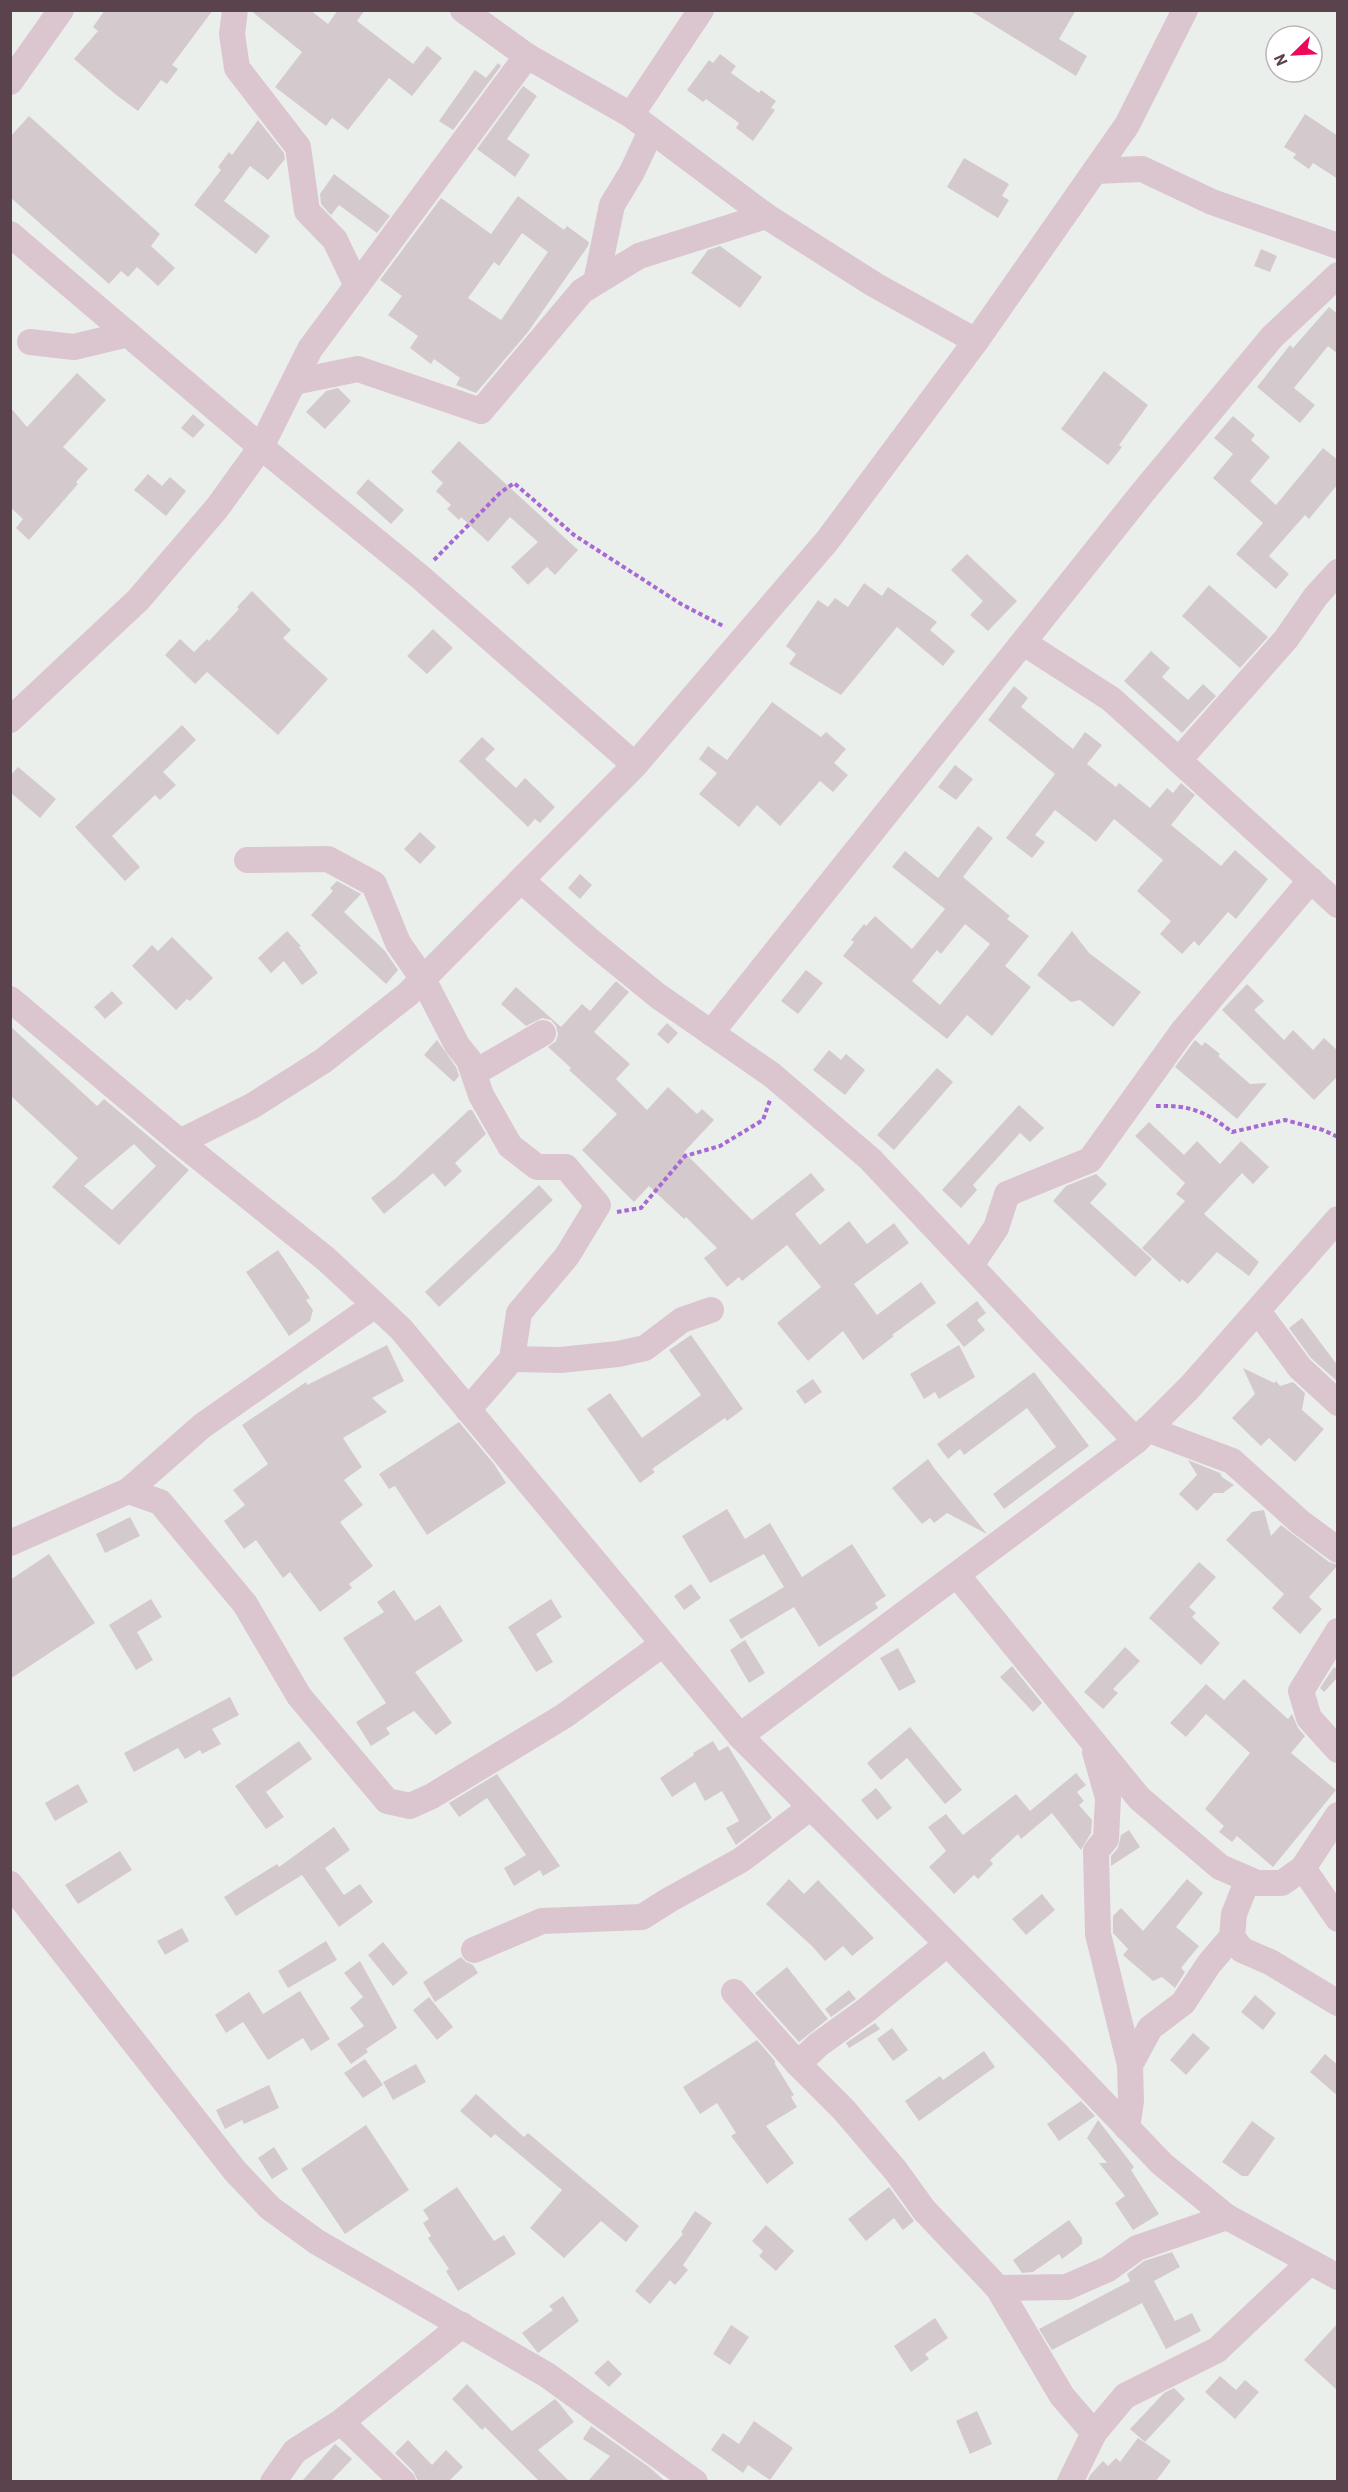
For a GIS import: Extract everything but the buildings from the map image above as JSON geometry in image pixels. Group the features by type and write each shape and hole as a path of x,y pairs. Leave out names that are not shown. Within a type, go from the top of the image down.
{"street":[{"path":"235,10 232,34 237,68 298,147 307,211 334,240 357,286"},
{"path":"463,10 526,56 631,115 766,216 875,285 976,341"},
{"path":"631,115 701,10"},
{"path":"180,1142 252,1106 323,1061 408,994 635,765 827,541 976,341 1127,124 1185,10"},
{"path":"10,82 50,15"},
{"path":"10,720 138,600 218,508 261,447 310,349 526,56"},
{"path":"596,282 612,205 632,172 651,131"},
{"path":"1095,171 1142,169 1212,202 1338,246"},
{"path":"294,382 358,369 481,411 582,291 639,256 766,216"},
{"path":"10,234 261,447 419,576 635,765"},
{"path":"711,1033 1143,492 1272,337 1338,275"},
{"path":"30,342 74,347 128,334"},
{"path":"1179,760 1286,639 1316,596 1338,572"},
{"path":"1024,643 1111,699 1338,905"},
{"path":"247,860 328,859 374,884 398,943 423,979 457,1045 469,1060 481,1095 510,1146 537,1167 566,1167 597,1205 567,1256 519,1313 512,1359 468,1410"},
{"path":"971,1265 996,1228 1007,1194 1090,1161 1182,1032 1311,880"},
{"path":"522,881 649,989 777,1080 870,1159 971,1265 1142,1435 1232,1461 1300,1522 1338,1550"},
{"path":"10,999 180,1142 326,1259 401,1329 740,1736 1162,2164 1227,2217 1338,2277"},
{"path":"474,1073 543,1033"},
{"path":"740,1736 1142,1435 1190,1387 1338,1219"},
{"path":"10,1544 128,1491 202,1426 375,1305"},
{"path":"512,1359 560,1360 618,1354 645,1348 682,1320 711,1310"},
{"path":"1254,1316 1263,1318 1300,1368 1338,1403"},
{"path":"128,1491 160,1502 245,1604 300,1696 387,1801 410,1806 432,1796 564,1716 663,1644"},
{"path":"957,1575 1139,1798 1220,1867 1257,1883 1282,1883 1303,1868 1338,1815"},
{"path":"1338,1631 1301,1691 1309,1718 1338,1750"},
{"path":"1092,1740 1108,1798 1106,1839 1096,1851 1098,1934 1130,2065 1131,2101 1127,2128"},
{"path":"474,1950 542,1921 642,1917 741,1860 811,1807"},
{"path":"1303,1868 1338,1919"},
{"path":"1130,2065 1149,2028 1183,2003 1209,1964 1232,1936 1234,1914 1248,1879"},
{"path":"10,1884 235,2171 270,2208 317,2242 547,2375 695,2481"},
{"path":"1232,1936 1242,1950 1270,1962 1338,2003"},
{"path":"798,2064 818,2045 865,2011 947,1944"},
{"path":"734,1992 798,2064 844,2110 896,2171 924,2211 998,2288 1062,2396 1094,2433"},
{"path":"998,2288 1067,2287 1108,2269 1137,2248 1227,2217"},
{"path":"1070,2481 1094,2433 1125,2396 1217,2350 1310,2262"},
{"path":"273,2481 295,2451 341,2422 462,2325"},
{"path":"341,2422 403,2481"}],"path":[{"path":"419,576 500,493 514,483 574,535 681,604 745,637"},
{"path":"590,1217 641,1208 685,1156 720,1146 763,1120 777,1080"},
{"path":"1131,1103 1198,1109 1232,1131 1285,1120 1323,1130 1338,1137"}]}
